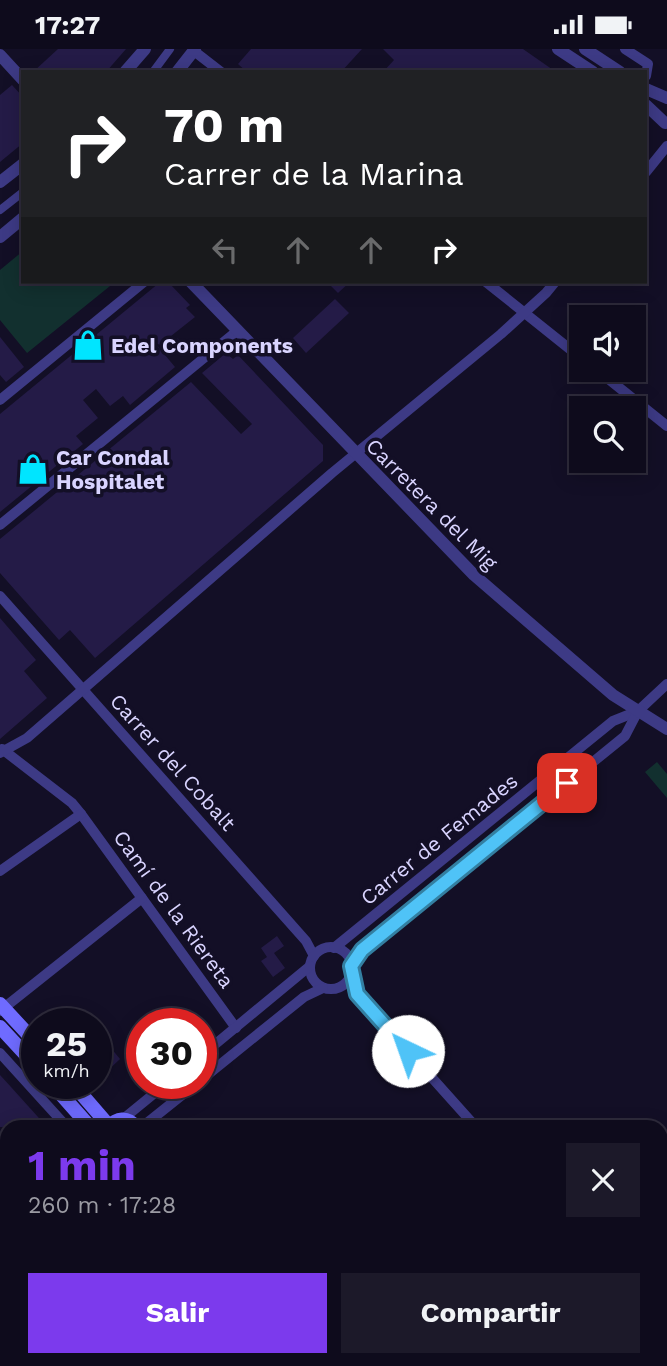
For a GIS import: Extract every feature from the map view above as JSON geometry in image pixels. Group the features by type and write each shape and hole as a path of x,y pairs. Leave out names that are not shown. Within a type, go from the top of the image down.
{"main road":[{"path":"1,1008 21,1028"},
{"path":"0,1027 21,1050"},
{"path":"65,1099 84,1120"},
{"path":"86,1099 104,1120"}],"street":[{"path":"127,70 145,49"},
{"path":"154,70 170,49"},
{"path":"558,49 590,70"},
{"path":"585,49 617,70"},
{"path":"625,49 648,64 647,70"},
{"path":"179,70 194,50 219,70"},
{"path":"0,55 21,78"},
{"path":"647,89 667,99"},
{"path":"647,107 666,121"},
{"path":"647,171 667,146"},
{"path":"0,182 21,166"},
{"path":"0,210 21,194"},
{"path":"0,236 21,220"},
{"path":"0,400 142,284"},
{"name":"Carretera del Mig","path":"193,284 474,575 609,692 667,729"},
{"path":"488,284 569,349"},
{"path":"1,751 27,738 355,453 524,313 553,284"},
{"path":"0,525 237,331"},
{"path":"612,382 667,426"},
{"name":"Carrer del Cobalt","path":"0,596 306,941 312,961"},
{"name":"Carrer de Femades","path":"334,948 613,721 638,711 667,684"},
{"path":"339,988 347,981 362,950 625,736 638,711"},
{"name":"Camí de la Riereta","path":"1,751 72,803 236,1028"},
{"path":"0,871 81,814"},
{"path":"1,1008 142,898"},
{"path":"217,1043 323,949 334,948 344,952 357,994 470,1120"},
{"path":"312,961 312,977 323,988"},
{"path":"217,1067 304,997 323,988 339,988 357,994"},
{"path":"0,1053 61,1120"},
{"path":"124,1119 148,1099"},
{"path":"151,1120 177,1099"}],"green space":[{"path":"21,253 21,284 113,284 27,353 0,320 0,270"},
{"path":"657,762 667,774 667,798 645,772"}],"building":[{"path":"58,49 126,49 108,70 35,70"},
{"path":"251,49 362,49 343,70 245,70 238,64"},
{"path":"383,49 523,49 553,70 385,70 394,60"},
{"path":"12,85 21,95 21,145 0,162 0,95"},
{"path":"158,284 170,284 190,305 186,308 195,317 171,336 190,344 192,340 198,348 189,355 155,343 175,367 130,405 123,396 110,406 96,389 83,400 98,418 76,436 83,444 0,512 0,414"},
{"path":"329,284 348,284 338,293"},
{"path":"335,299 349,313 306,353 293,338"},
{"path":"0,337 24,367 6,382 0,375"},
{"path":"226,353 233,359 238,355 323,445 323,461 95,658 70,630 59,640 0,573 0,539 191,382 241,434 252,424 202,373"},
{"path":"0,618 36,660 24,671 47,698 0,739"},
{"path":"277,936 284,946 274,953 285,968 273,977 261,961 267,957 261,948"},
{"path":"112,1049 120,1059 112,1066"},
{"path":"0,1075 21,1099 41,1120 0,1120"}],"place":[{"name":"Edel Components","path":"88,345"},
{"name":"Car Condal Hospitalet","path":"33,469"}],"route":[{"path":"408,1051 357,994 351,966 362,950 567,783"}]}
